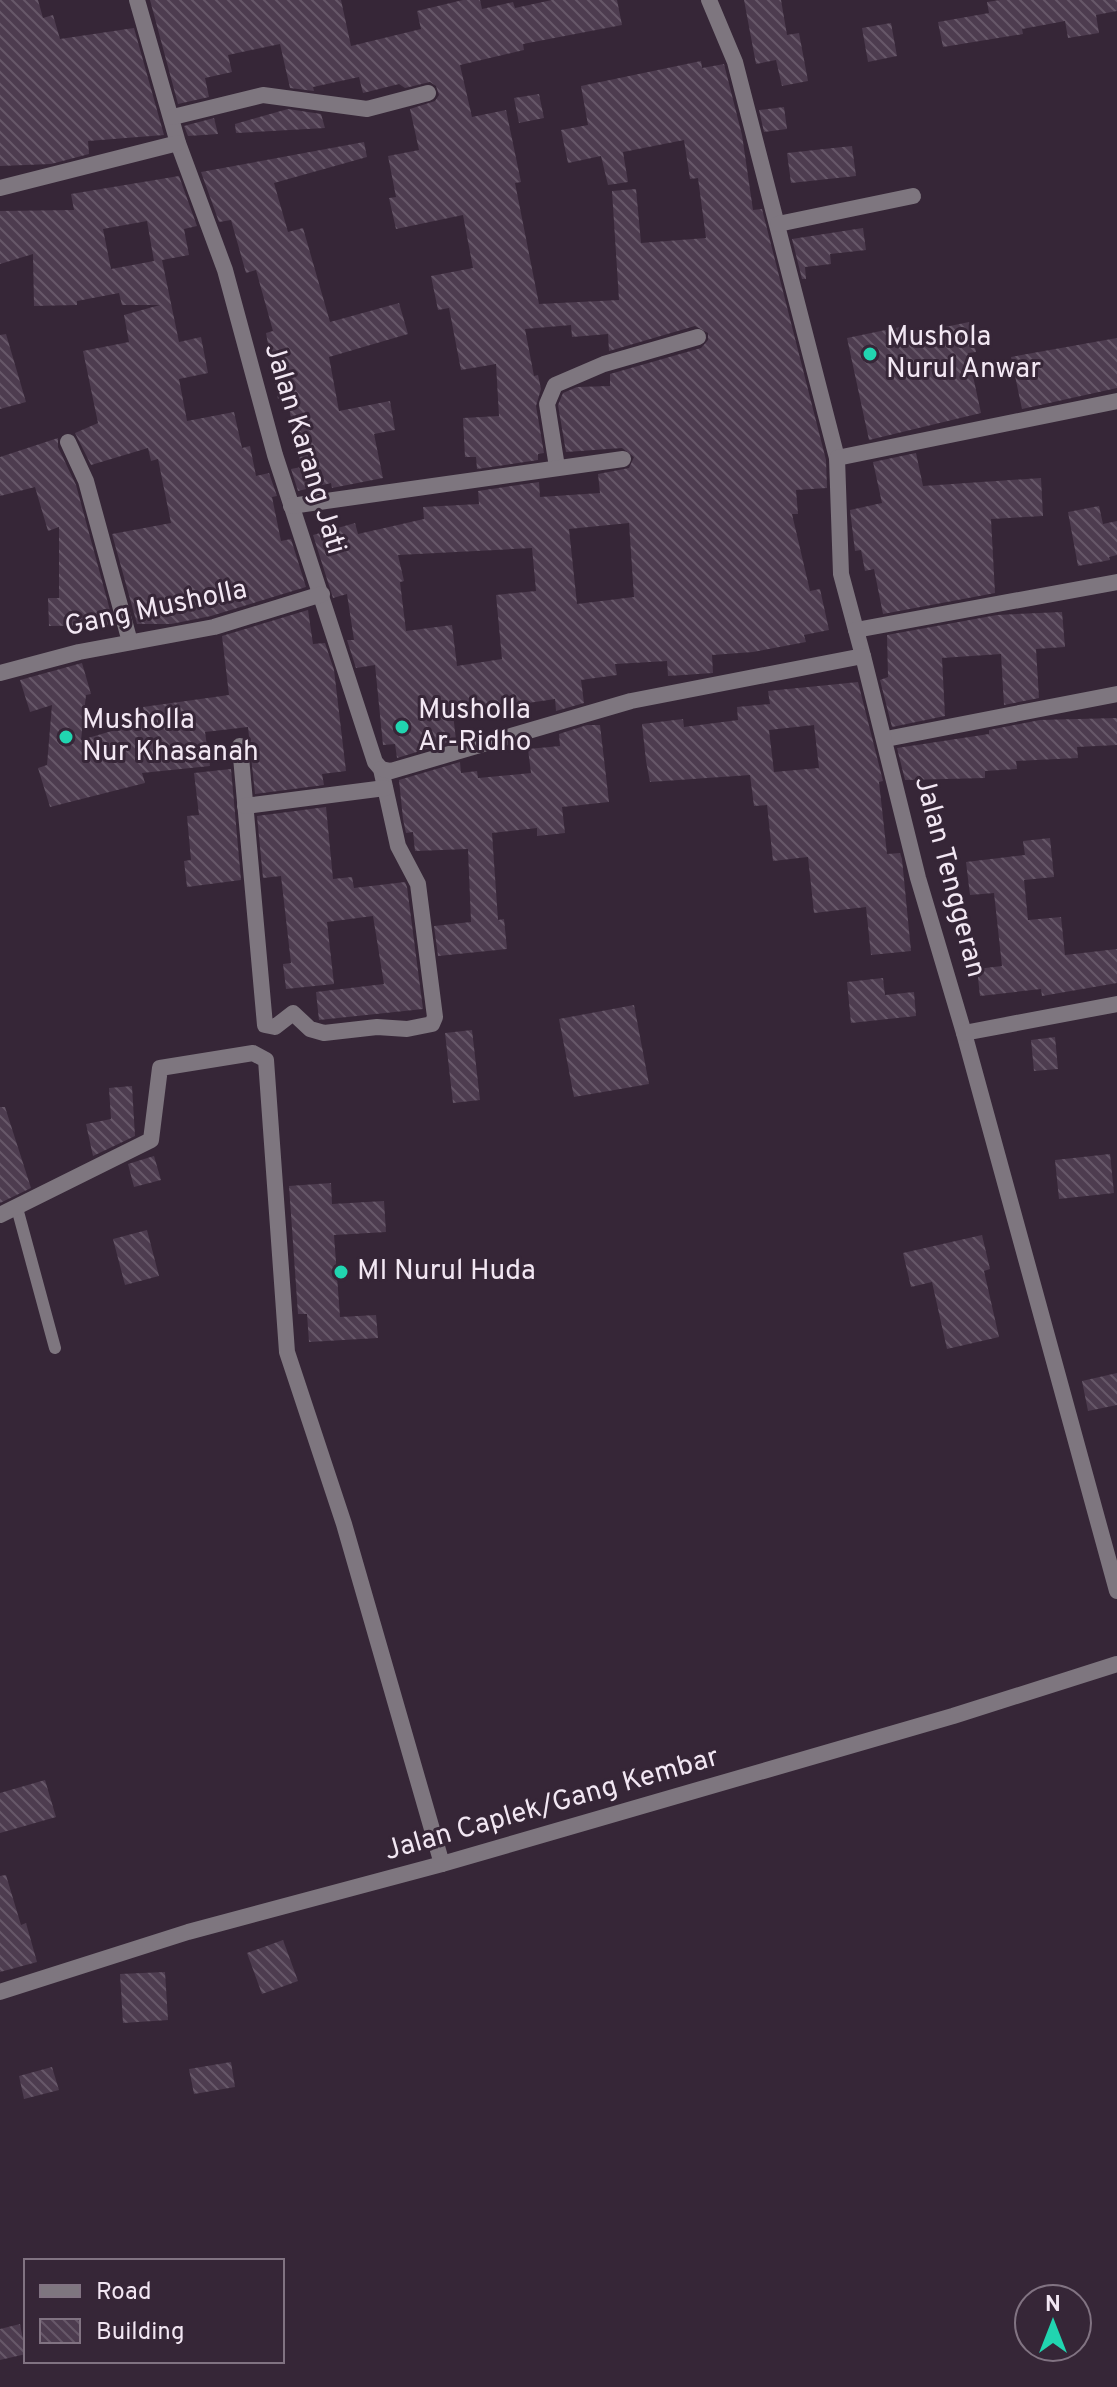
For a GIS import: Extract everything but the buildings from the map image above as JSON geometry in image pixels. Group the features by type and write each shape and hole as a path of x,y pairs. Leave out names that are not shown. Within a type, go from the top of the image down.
{"street":[{"name":"Jalan Karang Jati","path":"137,0 178,143 225,270 291,506 375,762 381,769 398,846 418,884 435,1017 428,1026 316,1032 293,1013 275,1027 265,1025 245,806"},
{"name":"Jalan Tenggeran","path":"709,0 735,62 837,458 841,574 886,739 918,878 964,1033 1117,1591"},
{"path":"173,117 263,95 367,109 428,93"},
{"path":"0,188 178,143"},
{"path":"778,224 913,196"},
{"path":"557,467 547,404 555,385 604,364 698,337"},
{"path":"837,458 1117,401"},
{"path":"68,442 86,481 130,642"},
{"path":"291,506 623,459"},
{"path":"856,630 1117,582"},
{"name":"Gang Musholla","path":"0,673 130,642 214,627 322,594"},
{"path":"381,769 391,771 631,701 863,656"},
{"path":"886,739 1117,694"},
{"path":"240,746 245,806 385,788"},
{"path":"964,1033 1117,1004"},
{"path":"0,1215 151,1140 160,1068 253,1053 266,1060 287,1352 344,1524 442,1864"},
{"name":"Jalan Caplek/Gang Kembar","path":"0,1992 188,1932 442,1864 953,1716 1117,1664"}],"lane":[{"path":"17,1208 55,1348"}],"place":[{"name":"Mushola Nurul Anwar","path":"870,354"},
{"name":"Musholla Ar-Ridho","path":"402,727"},
{"name":"Musholla Nur Khasanah","path":"66,737"},
{"name":"MI Nurul Huda","path":"341,1272"}]}
